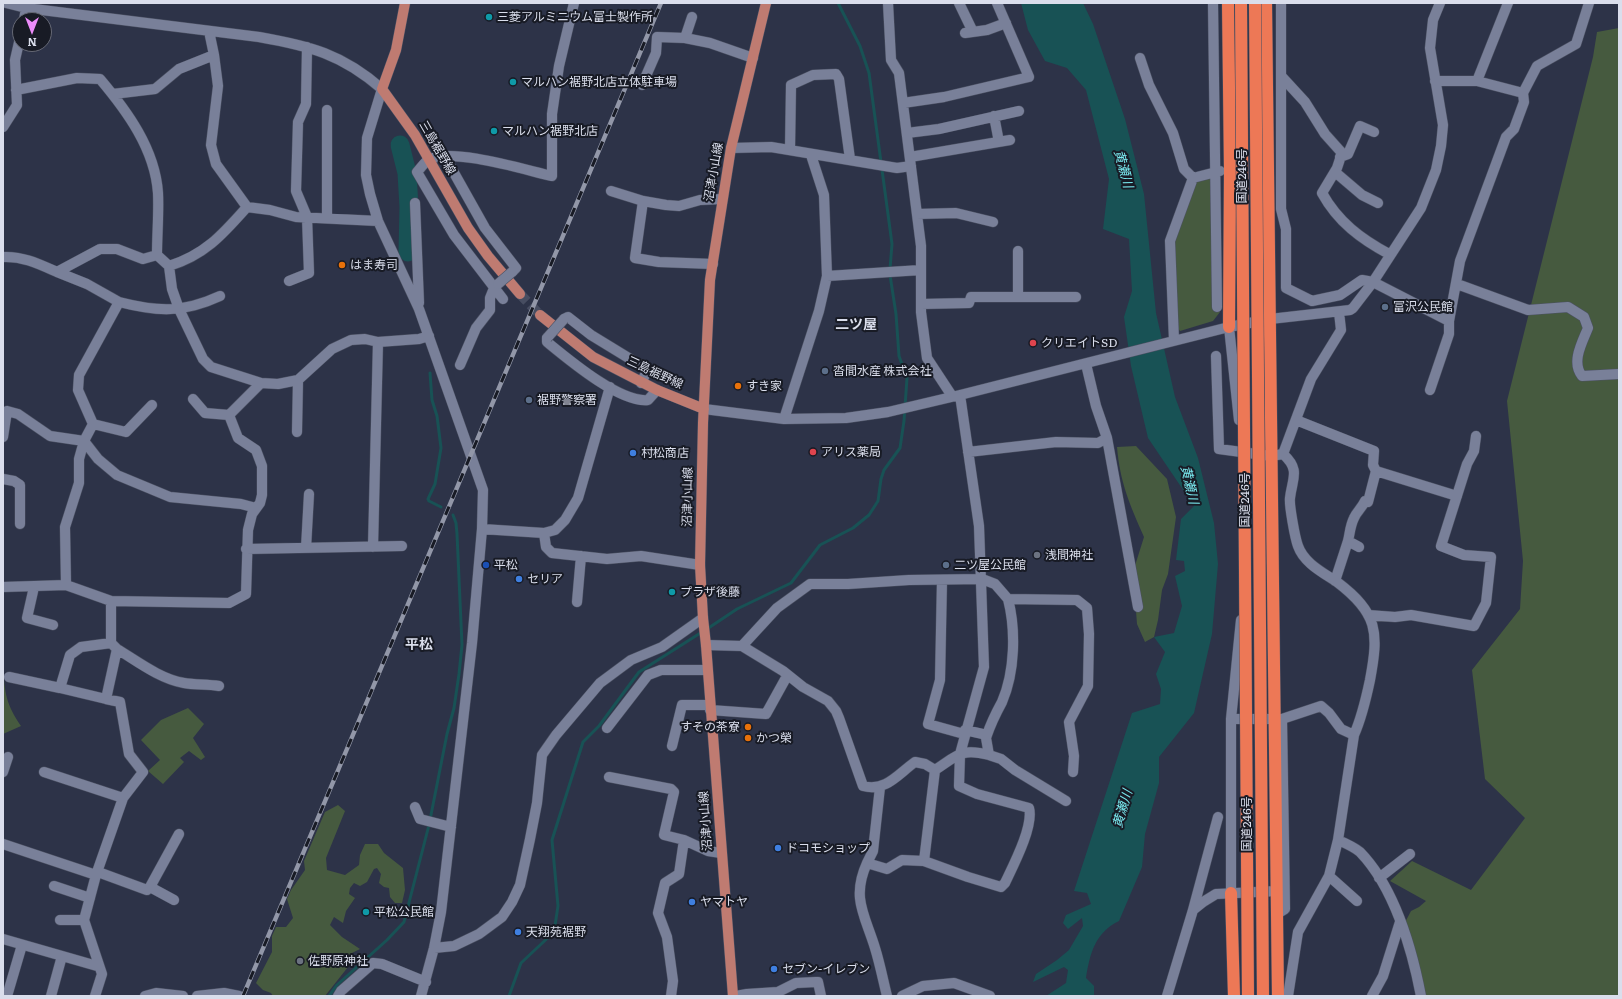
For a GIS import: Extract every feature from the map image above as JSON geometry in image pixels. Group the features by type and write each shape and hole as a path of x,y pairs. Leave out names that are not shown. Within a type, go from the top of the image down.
{"highway":[{"path":"1228,3 1230,171 1229,327"},
{"name":"国道246号","path":"1241,3 1248,996"},
{"name":"国道246号","path":"1255,3 1263,996"},
{"path":"1266,3 1270,319 1278,455 1278,996"},
{"path":"1231,893 1234,996"}],"main road":[{"path":"382,89 396,50 405,3"},
{"name":"沼津小山線","path":"733,996 703,620 700,565 704,409 712,264 731,148 766,3"},
{"name":"三島裾野線","path":"382,89 404,117 468,228 488,256 520,294"},
{"name":"三島裾野線","path":"540,315 593,357 641,383 704,409"}],"street":[{"path":"6,3 26,8 259,37 307,47 344,61 364,74 382,89 371,122 366,154 366,174 378,221 419,309 482,490 482,529 472,643 441,912 426,982 421,996"},
{"path":"503,299 496,286 454,235 416,176 429,159 444,155 488,161 552,176 552,114 559,66 574,3"},
{"path":"867,863 887,870 902,860 924,861 968,877 1002,887 1024,837 1031,814 1029,808 977,794 959,786 960,754 984,667 982,579 978,526 968,452 956,396 927,358 921,304 918,214 899,73 891,60 888,3"},
{"path":"903,104 944,97 1029,77 998,3"},
{"path":"1214,3 1217,307"},
{"path":"1281,3 1281,209 1286,229 1286,288 1312,301 1340,295 1362,280 1373,282 1449,321"},
{"path":"704,409 784,418 846,418 898,409 956,396 1229,327 1270,319 1338,312 1353,308 1373,282 1389,254 1421,208 1436,170 1441,146 1443,125 1441,104 1435,81 1430,48 1433,20 1440,3"},
{"path":"1477,81 1508,3"},
{"path":"1430,390 1449,334 1449,321 1460,261 1506,137 1514,130 1524,102 1523,92 1537,66 1576,44 1589,3"},
{"path":"956,4 969,32 987,30 1006,23"},
{"path":"25,12 26,8"},
{"path":"685,38 692,17"},
{"path":"209,31 218,86 211,145 216,164 247,207 270,210 296,217 378,221"},
{"path":"642,85 656,53 657,37 685,38 710,43 753,58"},
{"path":"289,281 309,273 307,218 296,191 298,122 306,104 307,47"},
{"path":"3,127 17,105 16,60 17,52"},
{"path":"113,94 155,89 179,69 214,55"},
{"path":"1140,58 1149,85 1173,133 1184,169 1193,178"},
{"path":"790,150 791,85 813,75 836,74 839,78 850,159"},
{"path":"1282,77 1305,102 1325,134 1342,153 1335,172 1322,193 1330,207 1355,233 1389,254"},
{"path":"16,90 77,78 100,79 113,94 135,126 146,148 155,179 158,192 157,255 169,266 172,289 179,309 203,359 211,367 261,383 278,384 298,380 332,349 341,343 365,339 378,342 419,339 429,336"},
{"path":"1435,81 1477,81 1523,92"},
{"path":"327,110 327,218"},
{"path":"907,133 939,129 1019,111"},
{"path":"994,116 999,142"},
{"path":"1340,157 1348,154 1360,126 1374,132"},
{"path":"731,148 771,147 811,155 850,159 888,166 1010,140"},
{"path":"444,155 485,228 516,268 496,286 490,298 490,310 476,328 460,366"},
{"path":"784,418 819,311 827,276 824,195 811,155"},
{"path":"1193,178 1216,171 1230,171"},
{"path":"1335,172 1362,195 1378,204"},
{"path":"1172,341 1170,241 1193,178"},
{"path":"611,191 643,201 679,206 700,200 722,199"},
{"path":"643,201 635,258 659,262 712,264"},
{"path":"415,203 419,309"},
{"path":"169,266 186,261 217,240 247,207"},
{"path":"918,214 956,213 993,222"},
{"path":"57,272 100,249 116,249 143,259 157,255"},
{"path":"1018,251 1018,296"},
{"path":"3,257 14,257 28,260 87,284 119,302 148,309 179,309 220,296"},
{"path":"827,276 921,270"},
{"path":"1457,284 1528,310 1568,307 1584,317 1588,328 1578,354 1578,371 1582,376 1619,374"},
{"path":"921,304 969,303 971,296 1076,296"},
{"path":"93,424 78,390 79,375 119,302"},
{"path":"1278,455 1296,420 1311,378 1341,330 1338,312"},
{"path":"641,383 646,373 645,368 591,335 568,318 564,318 547,338 548,342 571,362 610,387 636,400 648,400 657,390"},
{"path":"1229,327 1243,453 1246,572 1231,718 1231,893"},
{"path":"373,547 378,342"},
{"path":"1216,356 1219,449 1243,453 1278,455 1292,461 1295,478 1290,499 1298,545 1304,559 1335,581 1358,601 1368,615 1376,634 1375,652 1361,720 1354,735 1338,840 1329,876 1298,932 1288,996"},
{"path":"1088,363 1096,406 1107,438 1138,607"},
{"path":"297,432 298,380"},
{"path":"193,399 205,413 229,415 261,383"},
{"path":"482,529 544,533 555,530 565,520 575,507 610,387"},
{"path":"93,424 126,432 152,405"},
{"path":"3,437 7,411 18,414 50,436 84,441 98,459 117,475 170,496 241,504 256,508"},
{"path":"3,587 66,585 110,601 229,603 246,594 246,548 248,530 252,514 262,496 262,466 256,450 238,438 229,415"},
{"path":"1296,420 1374,451 1373,465 1376,471 1368,502 1365,501 1362,509 1357,512 1353,519 1348,541 1335,581"},
{"path":"66,585 65,527 79,483 79,459 84,441 93,424"},
{"path":"1368,615 1395,617 1411,615 1474,626 1486,603 1491,557 1464,555 1441,546 1467,464 1474,451 1476,436"},
{"path":"968,452 1056,442 1098,443 1107,438"},
{"path":"1376,471 1457,496"},
{"path":"3,479 14,481 20,485 20,524"},
{"path":"306,548 309,494"},
{"path":"544,533 546,548 552,552 607,559 642,556 700,565"},
{"path":"1348,541 1359,548"},
{"path":"246,548 402,546"},
{"path":"576,602 581,556"},
{"path":"742,646 778,608 810,584 982,579 995,584 1008,599 1011,616 1013,650 1011,668 1002,701 987,735 989,755"},
{"path":"942,580 940,680 928,724 987,735"},
{"path":"34,587 27,618 53,625"},
{"path":"1008,599 1077,600 1087,608 1089,634 1088,686 1068,722 1074,756 1073,772"},
{"path":"106,699 114,646 110,601"},
{"path":"434,948 454,946 479,934 502,917 512,902 520,885 531,834 542,755 556,735 600,683 631,660 662,647 703,620"},
{"path":"706,644 742,646 783,671 787,676 803,687 828,701 839,718 863,786 880,787 891,783 915,762 925,764 935,770"},
{"path":"60,688 70,655 81,647 114,646 151,669 174,680 185,683 219,686"},
{"path":"607,728 648,675 660,670 707,670"},
{"path":"672,746 682,705 766,714 787,676"},
{"path":"9,677 120,702 129,754 143,772 123,798 97,874 84,920 98,966 102,974 95,996"},
{"path":"1231,718 1278,720 1321,706 1329,713 1341,729 1354,735"},
{"path":"1277,914 1286,909 1278,720"},
{"path":"935,770 960,754 972,751 989,755 1001,759 1015,770 1066,801"},
{"path":"3,772 8,757"},
{"path":"924,861 935,770"},
{"path":"44,772 123,798"},
{"path":"609,777 671,789 674,792 664,835 684,840 708,851 721,853"},
{"path":"880,787 873,851 861,877 859,903 875,948 887,996"},
{"path":"415,807 418,817 451,826"},
{"path":"1167,996 1193,910 1218,817"},
{"path":"3,844 147,890 179,834"},
{"path":"671,996 673,981 667,937 658,913 665,883 679,874 684,840"},
{"path":"1338,840 1359,852 1378,878 1400,922 1413,960 1421,996"},
{"path":"1378,878 1410,854"},
{"path":"1329,876 1357,901"},
{"path":"54,886 90,898"},
{"path":"150,887 174,900"},
{"path":"1193,910 1216,894 1277,891"},
{"path":"60,920 84,920"},
{"path":"1372,996 1383,976 1400,922"},
{"path":"3,939 98,966"},
{"path":"7,996 22,945"},
{"path":"51,996 62,956"},
{"path":"338,996 341,991 373,963 382,964 426,982"},
{"path":"736,996 778,992 796,983 816,982 818,982 820,996"},
{"path":"902,996 923,986 954,983 990,996"},
{"path":"145,996 156,993 183,996"},
{"path":"197,996 224,993 239,996"}],"shaded area":[{"path":"1619,28 1619,996 1421,996 1402,928 1411,911 1426,901 1390,881 1412,861 1471,890 1525,818 1485,779 1472,670 1520,609 1523,561 1507,401 1593,57 1597,32"},
{"path":"1219,175 1220,312 1213,321 1180,331 1175,324 1172,248 1192,180"},
{"path":"1136,446 1167,479 1176,517 1168,574 1162,590 1154,637 1145,642 1137,624 1133,572 1144,537 1123,483 1117,447"},
{"path":"3,668 9,705 21,726 3,734"},
{"path":"188,708 204,724 193,738 205,757 201,760 189,751 180,758 184,762 163,784 148,771 160,760 141,740 161,720"},
{"path":"338,805 345,811 326,858 327,870 345,875 359,865 360,855 365,844 378,844 384,853 403,868 405,890 402,903 395,903 390,897 389,888 384,887 379,883 381,874 377,868 374,869 367,882 360,886 354,883 350,888 349,894 355,898 346,911 343,923 334,917 330,925 342,937 360,949 350,954 346,962 348,967 325,996 273,996 271,993 263,990 256,983 272,952 272,936 276,927 286,927 293,918 287,899 291,890 305,870 304,861 325,812"}],"water":[{"name":"黄瀬川","path":"1021,3 1083,3 1093,24 1125,119 1144,194 1156,313 1175,397 1198,458 1214,523 1218,564 1212,634 1194,713 1159,757 1159,783 1145,834 1142,867 1119,921 1104,931 1095,945 1089,960 1086,978 1094,986 1094,996 1046,996 1066,983 1068,970 1064,967 1033,982 1036,974 1069,950 1083,926 1082,918 1068,929 1063,923 1066,915 1091,904 1087,893 1074,891 1132,713 1160,704 1161,689 1156,674 1165,652 1154,637 1174,633 1182,606 1175,576 1185,571 1184,561 1176,560 1181,519 1194,506 1148,438 1131,366 1124,317 1132,291 1129,239 1103,229 1109,179 1086,90 1067,68 1045,61 1028,30"}],"waterway":[{"path":"838,3 860,46 869,73 892,244 890,269"},
{"path":"400,145 407,173 409,207 408,252"},
{"path":"707,629 737,609 791,583 820,545 853,528 869,515 878,501 881,479 884,470 900,448 904,421 907,378 899,356 896,314 890,275"},
{"path":"430,373 432,400 437,416 441,448 435,484 428,499 441,507"},
{"path":"329,996 337,985 387,940 404,922 429,825 447,734 454,708 459,674 462,645 457,534 456,523 453,515"},
{"path":"509,996 521,963 554,932 558,906 552,840 583,742 599,726 639,672 702,632"}],"tunnel":[{"path":"520,294 540,315"}],"railway":[{"path":"243,996 661,3"}],"place":[{"name":"三菱アルミニウム富士製作所","path":"489,17"},
{"name":"マルハン裾野北店立体駐車場","path":"513,82"},
{"name":"マルハン裾野北店","path":"494,131"},
{"name":"はま寿司","path":"342,265"},
{"name":"富沢公民館","path":"1385,307"},
{"name":"クリエイトSD","path":"1033,343"},
{"name":"沓間水産 株式会社","path":"825,371"},
{"name":"すき家","path":"738,386"},
{"name":"裾野警察署","path":"529,400"},
{"name":"アリス薬局","path":"813,452"},
{"name":"村松商店","path":"633,453"},
{"name":"浅間神社","path":"1037,555"},
{"name":"平松","path":"486,565"},
{"name":"二ツ屋公民館","path":"946,565"},
{"name":"セリア","path":"519,579"},
{"name":"プラザ後藤","path":"672,592"},
{"name":"すその茶寮","path":"748,727"},
{"name":"かつ榮","path":"748,738"},
{"name":"ドコモショップ","path":"778,848"},
{"name":"ヤマトヤ","path":"692,902"},
{"name":"平松公民館","path":"366,912"},
{"name":"天翔苑裾野","path":"518,932"},
{"name":"佐野原神社","path":"300,961"},
{"name":"セブン-イレブン","path":"774,969"}],"district":[{"name":"二ツ屋","path":"856,325"},
{"name":"平松","path":"419,645"}]}
